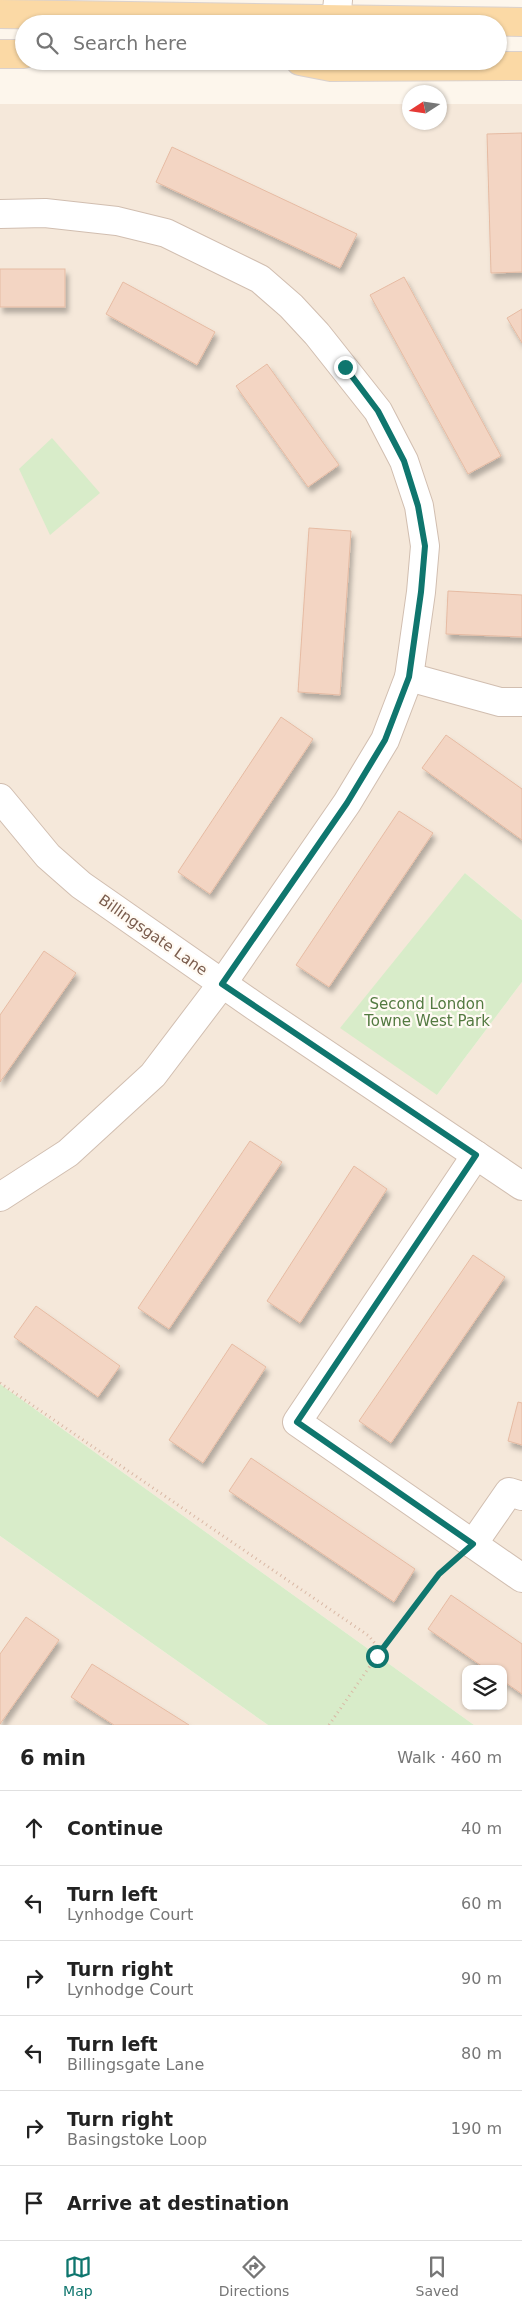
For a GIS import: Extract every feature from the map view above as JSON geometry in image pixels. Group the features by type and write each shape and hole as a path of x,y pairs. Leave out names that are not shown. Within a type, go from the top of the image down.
{"main road":[{"path":"0,14 337,10 414,15"},
{"path":"507,21 522,22"},
{"path":"0,54 15,54"},
{"path":"507,66 522,66"}],"street":[{"path":"0,214 45,213 117,221 166,233 260,279 291,306 317,334 378,411 404,461 418,506 425,546 421,592 409,677 385,740 352,795 222,984 142,1086 68,1153 0,1197"},
{"path":"409,677 511,702 522,718"},
{"name":"Billingsgate Lane","path":"0,798 48,856 81,885 222,984 522,1186"},
{"path":"476,1155 297,1422 522,1578"},
{"path":"473,1544 509,1492 522,1496"}],"path":[{"path":"0,1382 369,1636 376,1645 377,1656"},
{"path":"330,1725 377,1656 439,1574 473,1544"}],"shaded area":[{"path":"0,104 402,104 402,130 447,130 447,104 522,104 522,920 465,873 437,1095 522,982 522,1725 474,1725 0,1384"},
{"path":"0,1536 268,1725 0,1725"}],"green space":[{"path":"52,438 100,493 50,535 19,469"},
{"name":"Second London Towne West Park","path":"465,873 522,920 522,982 437,1095 340,1028"},
{"path":"0,1384 474,1725 268,1725 0,1536"}],"building":[{"path":"522,133 522,272 491,273 487,134"},
{"path":"172,147 357,234 340,268 156,182"},
{"path":"0,269 65,269 65,307 0,307"},
{"path":"404,277 501,456 468,474 370,295"},
{"path":"123,282 215,332 197,365 106,314"},
{"path":"522,309 522,343 507,318"},
{"path":"267,364 339,465 308,487 236,386"},
{"path":"309,528 351,531 340,695 298,692"},
{"path":"448,591 522,595 522,637 446,634"},
{"path":"281,717 313,739 210,894 178,872"},
{"path":"446,735 522,789 522,840 422,768"},
{"path":"399,811 433,833 329,987 296,965"},
{"path":"44,951 76,973 0,1082 0,1015"},
{"path":"250,1141 282,1162 169,1329 138,1308"},
{"path":"354,1166 387,1189 300,1323 267,1301"},
{"path":"473,1255 505,1277 391,1443 359,1421"},
{"path":"36,1306 120,1366 98,1397 14,1337"},
{"path":"232,1344 266,1367 203,1463 169,1440"},
{"path":"518,1402 522,1403 522,1445 508,1441"},
{"path":"251,1458 415,1569 394,1602 229,1491"},
{"path":"451,1595 522,1644 522,1694 507,1684 507,1665 480,1665 428,1629"},
{"path":"26,1617 59,1640 0,1724 0,1654"},
{"path":"92,1664 189,1725 114,1725 71,1697"}],"route":[{"path":"345,367 378,411 404,461 418,506 425,546 421,592 409,677 385,740 347,803 222,984 476,1155 297,1422 473,1544 439,1574 377,1656"}]}
